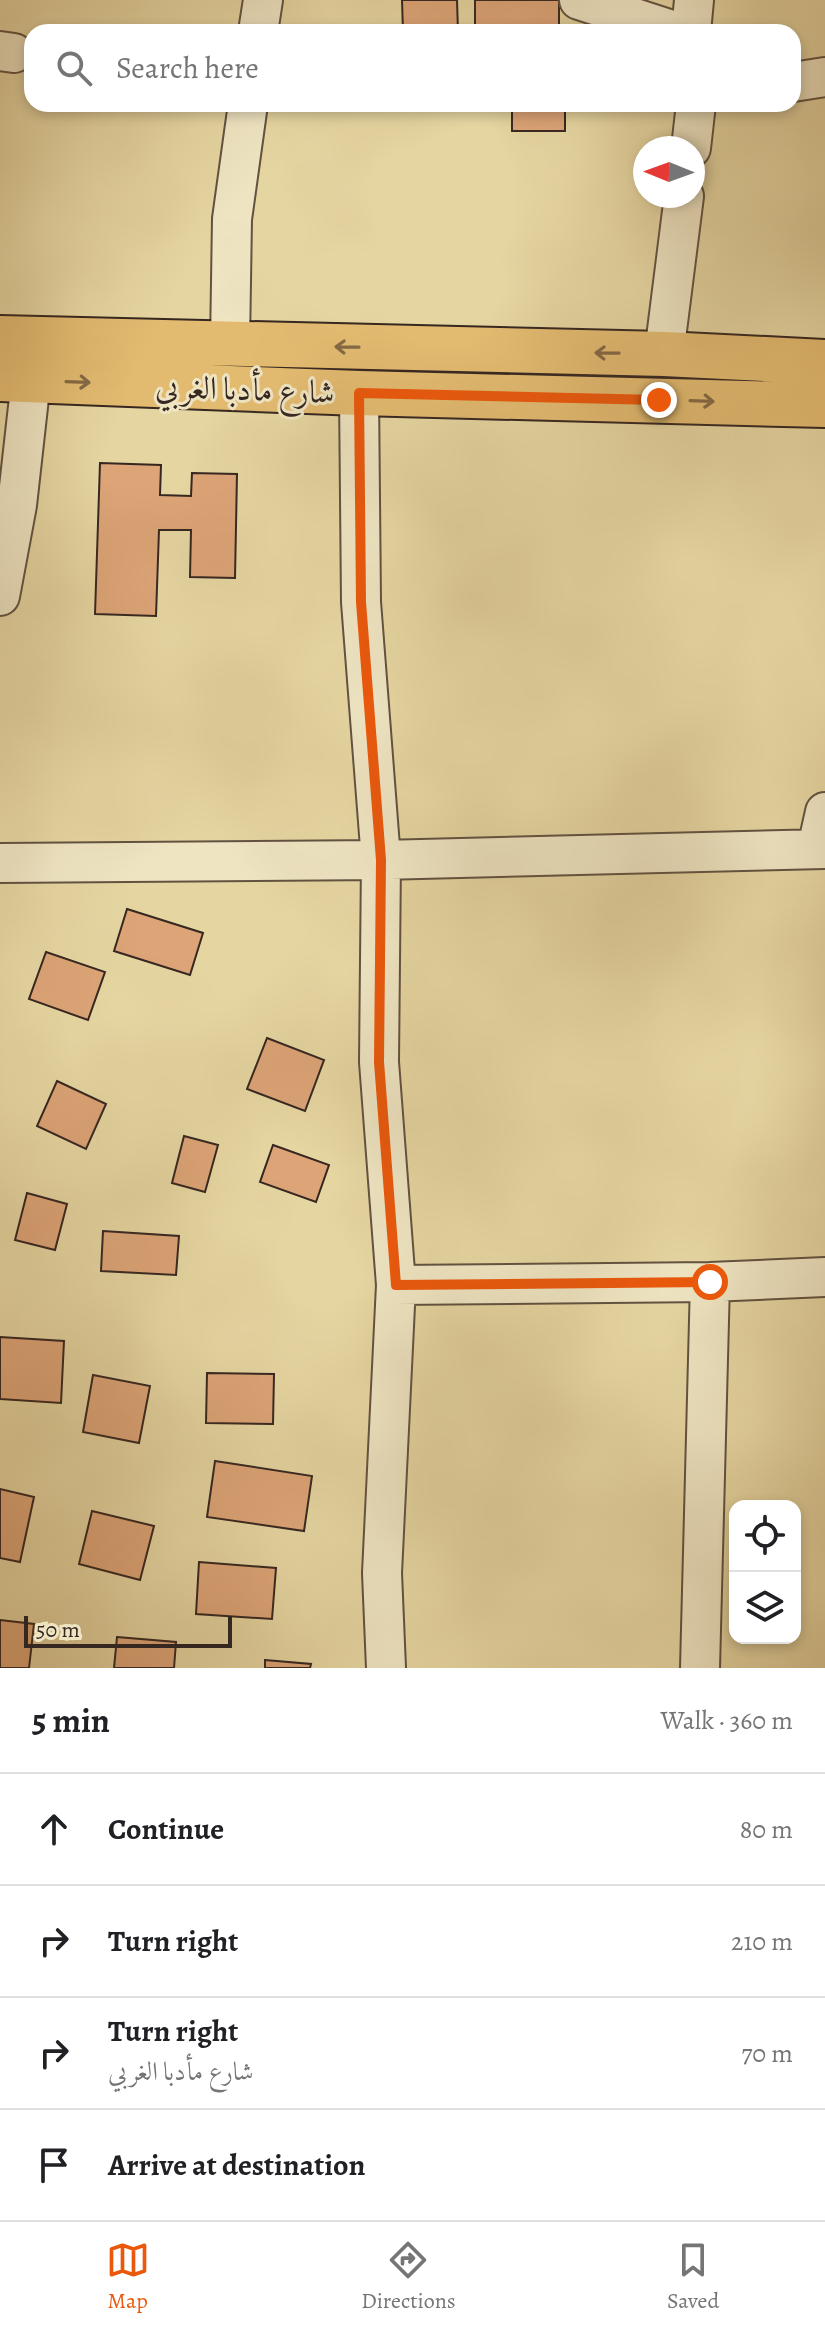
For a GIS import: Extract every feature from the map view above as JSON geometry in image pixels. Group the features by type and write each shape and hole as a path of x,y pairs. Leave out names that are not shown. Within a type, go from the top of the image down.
{"main road":[{"name":"شارع مأدبا الغربي","path":"0,338 664,354 825,362"},
{"name":"شارع مأدبا الغربي","path":"15,380 825,405"}],"street":[{"path":"259,24 263,0"},
{"path":"579,0 653,24"},
{"path":"692,24 694,0"},
{"path":"801,81 825,77"},
{"path":"230,344 232,219 247,112"},
{"path":"692,136 695,112"},
{"path":"664,354 682,208"},
{"path":"0,596 17,505 15,380"},
{"path":"359,393 361,602 381,860 379,1062 396,1285 382,1573 386,1668"},
{"path":"0,863 381,860 822,836"},
{"path":"396,1285 710,1282 825,1277"},
{"path":"700,1668 710,1282"}],"building":[{"path":"402,0 457,0 458,24 403,24"},
{"path":"475,0 559,0 559,24 475,24"},
{"path":"512,112 565,112 565,131 512,131"},
{"path":"100,463 161,465 160,495 191,496 192,473 237,474 235,578 190,577 191,530 159,530 156,616 95,614"},
{"path":"127,909 203,933 190,975 114,951"},
{"path":"46,952 105,972 88,1020 29,999"},
{"path":"267,1038 324,1060 305,1111 247,1089"},
{"path":"57,1081 106,1104 86,1149 37,1126"},
{"path":"184,1136 218,1145 205,1192 172,1183"},
{"path":"273,1145 329,1165 316,1202 260,1182"},
{"path":"27,1193 67,1204 55,1250 15,1240"},
{"path":"103,1231 179,1236 176,1275 101,1271"},
{"path":"0,1337 64,1341 61,1403 0,1399"},
{"path":"207,1373 274,1374 273,1424 206,1423"},
{"path":"93,1375 150,1386 139,1443 83,1432"},
{"path":"215,1461 312,1476 304,1531 207,1517"},
{"path":"0,1489 34,1497 20,1562 0,1558"},
{"path":"92,1511 154,1526 140,1580 79,1564"},
{"path":"199,1562 276,1568 272,1619 196,1614"},
{"path":"0,1620 34,1624 29,1668 0,1668"},
{"path":"117,1637 176,1642 174,1668 114,1668"},
{"path":"265,1660 311,1664 310,1668 265,1668"}],"route":[{"path":"659,400 359,393 361,602 381,860 379,1062 396,1285 710,1282"}]}
